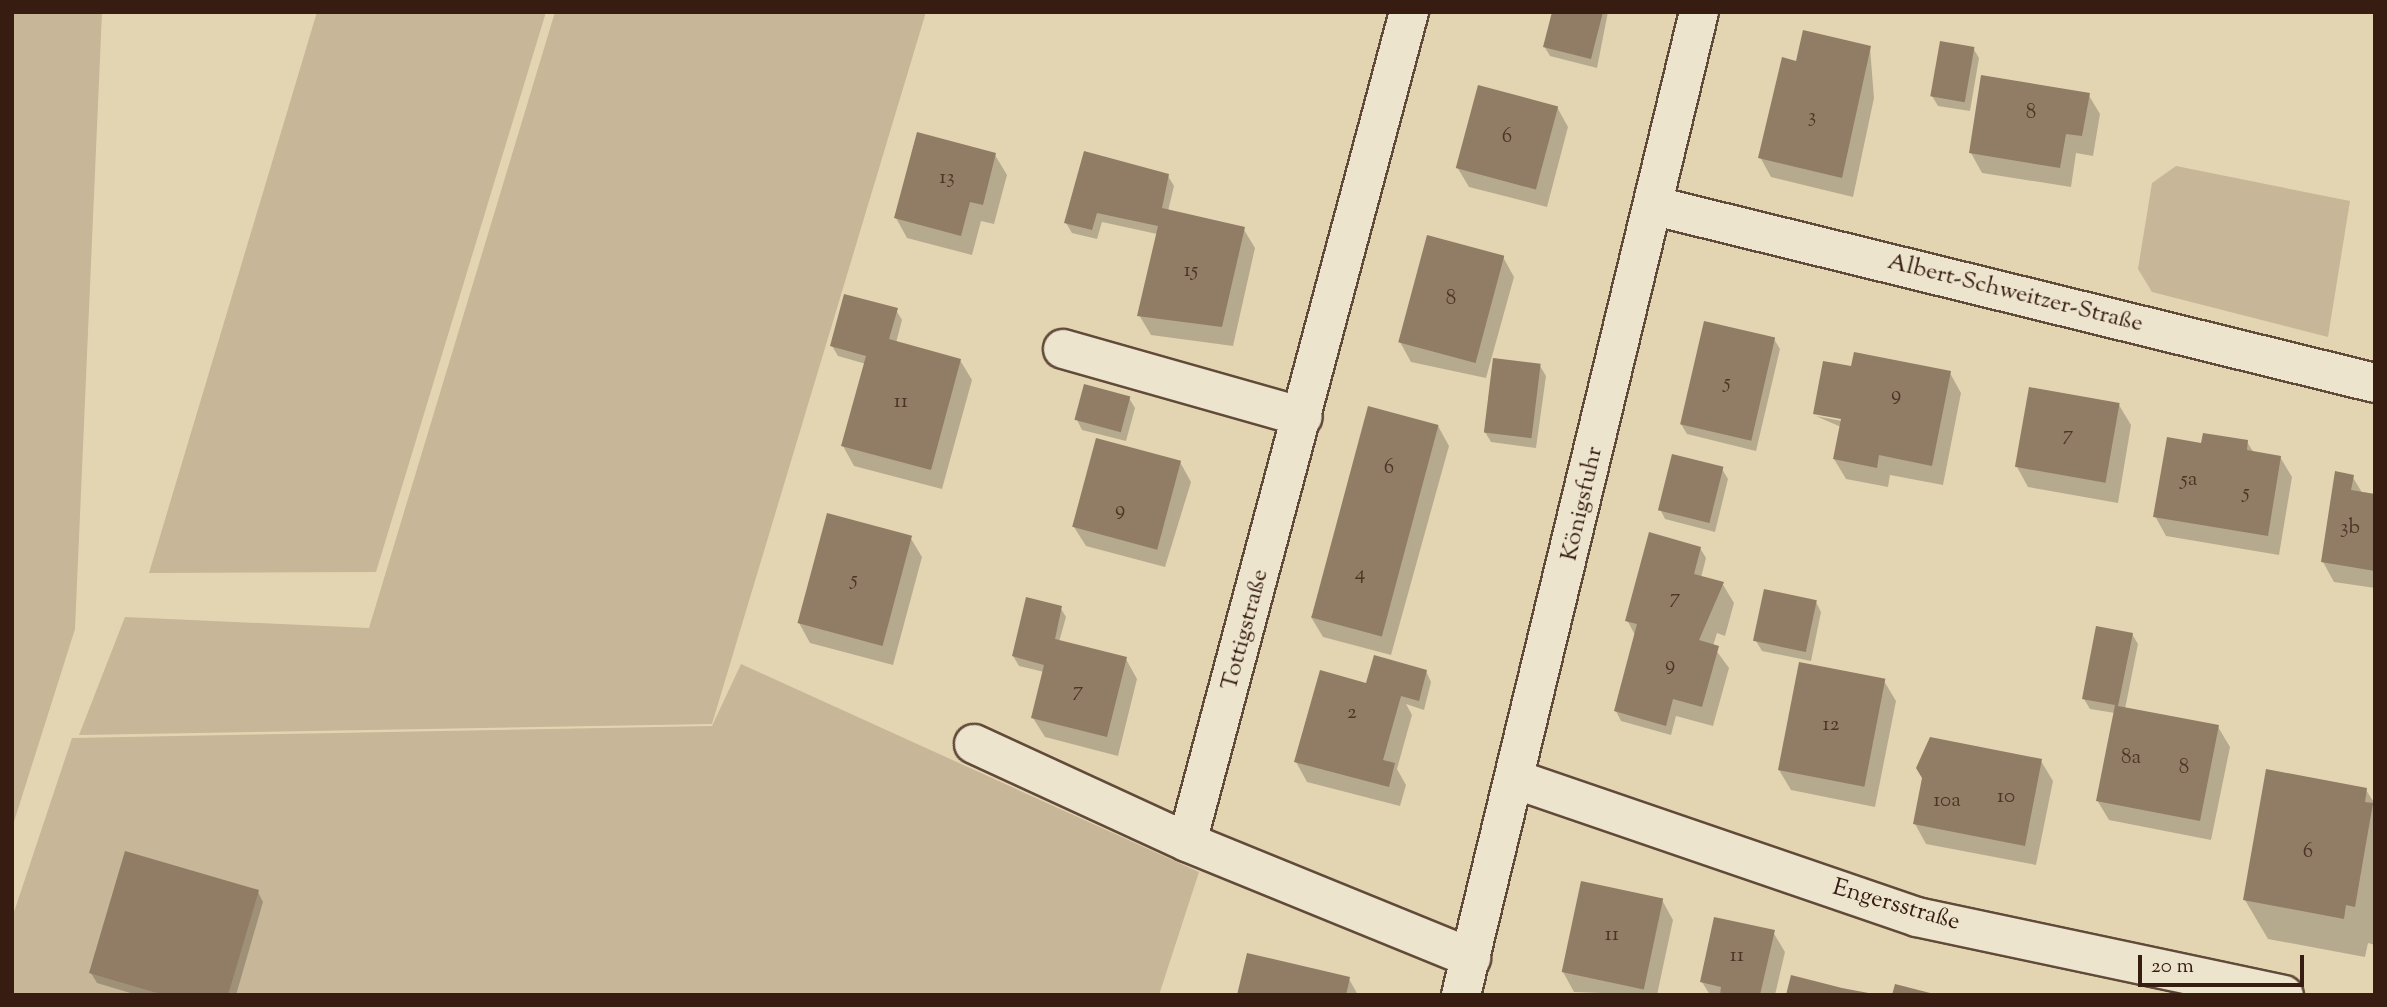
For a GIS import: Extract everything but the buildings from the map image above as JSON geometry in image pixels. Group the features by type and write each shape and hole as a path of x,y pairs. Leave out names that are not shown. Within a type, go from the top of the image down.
{"street":[{"name":"Tottigstraße","path":"1187,842 1303,417 1409,12"},
{"name":"Königsfuhr","path":"1461,995 1517,780 1699,12"},
{"name":"Albert-Schweitzer-Straße","path":"1655,206 2375,383"},
{"path":"1063,349 1303,417"},
{"path":"975,744 1187,842 1471,958"},
{"name":"Engersstraße","path":"1517,780 1917,917 2284,995"}],"shaded area":[{"path":"12,12 102,12 75,629 12,828"},
{"path":"317,12 546,12 376,572 149,573"},
{"path":"555,12 926,12 712,724 79,735 125,617 369,628"},
{"path":"2176,166 2350,201 2328,337 2152,292 2138,269 2152,183"},
{"path":"741,664 1199,872 1159,995 12,995 12,918 72,738 712,726"}]}
